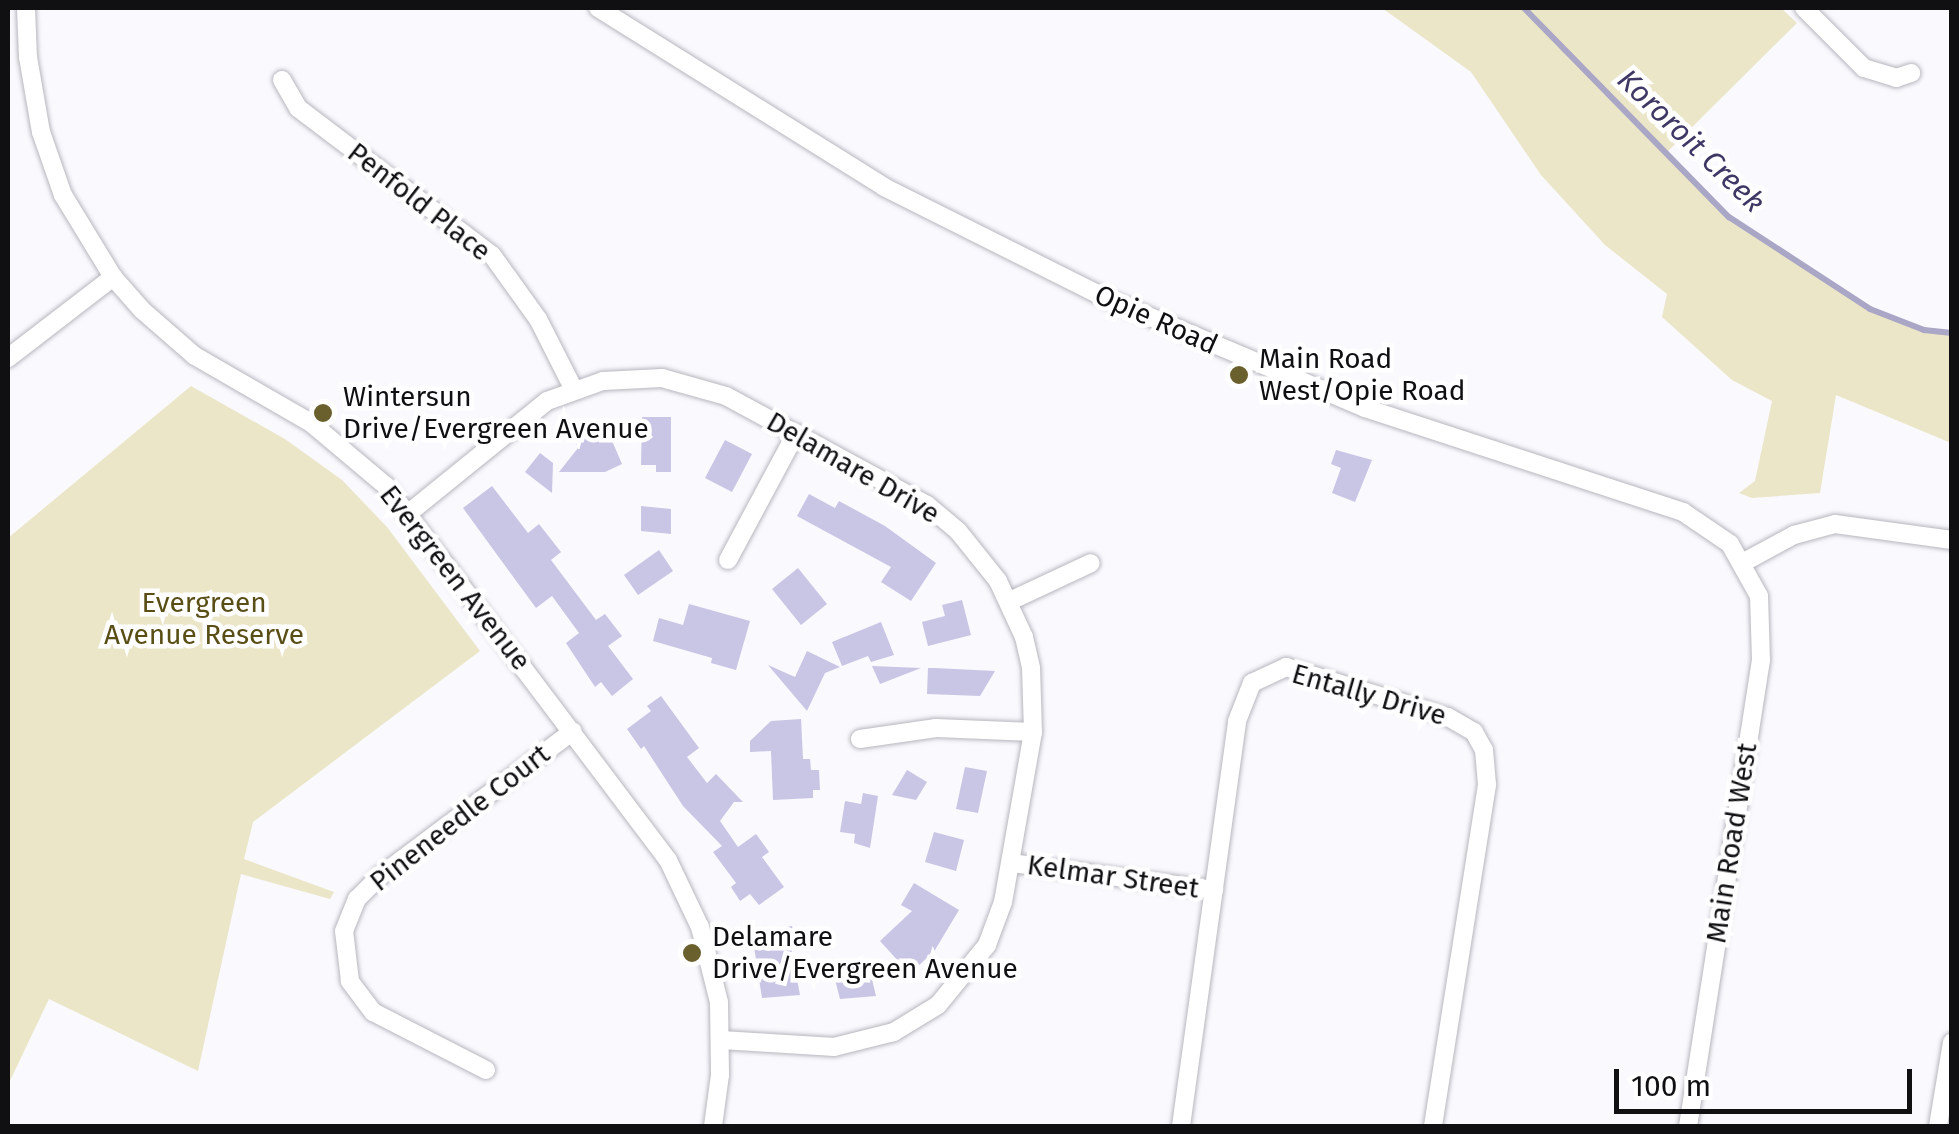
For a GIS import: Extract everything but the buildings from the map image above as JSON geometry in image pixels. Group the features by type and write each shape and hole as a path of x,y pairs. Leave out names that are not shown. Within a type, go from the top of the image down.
{"street":[{"name":"Evergreen Avenue","path":"26,8 28,56 40,132 63,194 113,277 168,336 241,386 311,423 371,471 410,512 650,833 684,888 711,963 722,1040 713,1126"},
{"name":"Opie Road","path":"598,8 786,128 982,239 1175,330 1319,391 1465,443 1683,512 1716,531 1744,562"},
{"path":"1804,8 1864,68 1896,78 1911,73"},
{"name":"Penfold Place","path":"282,80 298,108 492,255 538,319 573,388"},
{"path":"8,358 113,277"},
{"name":"Delamare Drive","path":"410,512 526,414 573,388 632,377 694,384 796,434 927,506 983,557 1010,602 1031,668 1033,732 1012,863 998,923 987,945 956,987 917,1019 878,1038 834,1047 722,1040"},
{"path":"728,560 796,434"},
{"path":"1744,562 1794,535 1835,524 1952,540"},
{"name":"Main Road West","path":"1688,1126 1761,660 1759,596 1744,562"},
{"path":"1010,602 1091,564"},
{"name":"Entally Drive","path":"1180,1126 1237,721 1248,690 1260,676 1286,668 1304,670 1448,717 1474,732 1484,750 1486,784 1433,1126"},
{"path":"860,739 936,728 1033,732"},
{"name":"Pineneedle Court","path":"486,1070 373,1012 350,981 344,931 357,899 380,876 573,731"},
{"name":"Kelmar Street","path":"1012,863 1214,890"},
{"path":"1938,1126 1952,1042"}],"green space":[{"path":"1382,8 1781,8 1797,23 1666,153 1729,217 1827,284 1870,309 1924,330 1951,333 1951,443 1836,395 1820,493 1752,498 1739,493 1755,481 1772,401 1732,380 1662,317 1667,294 1605,245 1541,175 1471,72"},
{"name":"Evergreen Avenue Reserve","path":"191,386 285,439 342,480 387,527 480,651 253,822 244,859 334,892 330,899 241,874 198,1071 49,999 8,1085 8,538"}],"waterway":[{"name":"Kororoit Creek","path":"1524,8 1729,217 1870,309 1924,330 1952,333"}],"place":[{"name":"Main Road West/Opie Road","path":"1239,375"},
{"name":"Wintersun Drive/Evergreen Avenue","path":"323,413"},
{"name":"Delamare Drive/Evergreen Avenue","path":"692,953"}]}
